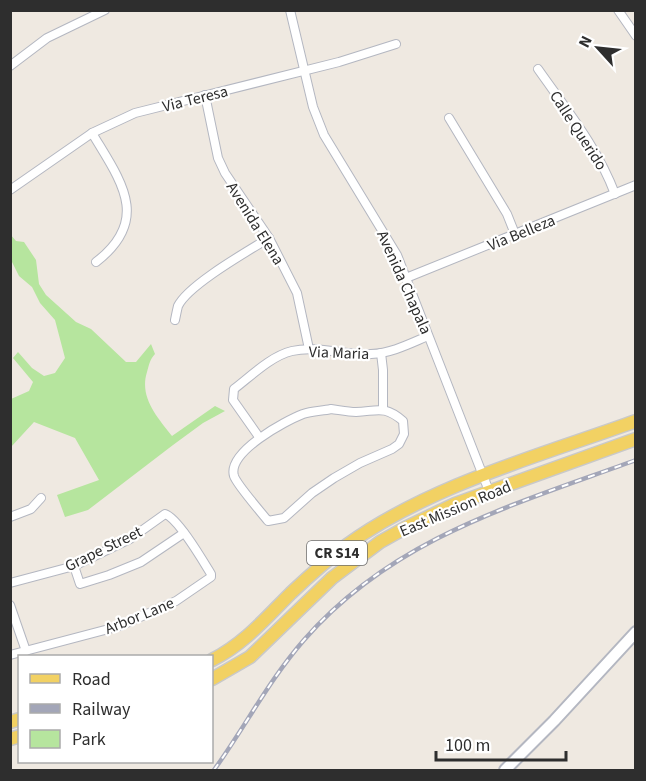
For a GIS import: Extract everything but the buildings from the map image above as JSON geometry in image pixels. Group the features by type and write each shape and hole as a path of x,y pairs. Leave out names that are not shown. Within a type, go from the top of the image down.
{"main road":[{"name":"East Mission Road","path":"213,659 250,635 317,568 347,545 412,505 483,476 636,421"},
{"name":"East Mission Road","path":"213,678 250,657 332,578 380,542 421,520 489,491 636,439"}],"street":[{"path":"10,66 47,39 105,10"},
{"name":"Avenida Chapala","path":"290,10 313,107 324,135 397,255 489,491"},
{"path":"618,10 636,36"},
{"name":"Via Teresa","path":"10,190 92,133 135,113 304,71 396,45"},
{"name":"Calle Querido","path":"538,69 596,153 615,194"},
{"name":"Avenida Elena","path":"205,95 218,158 225,173 269,238 297,293 309,350"},
{"path":"449,118 507,214 515,234"},
{"path":"92,133 123,185 128,206 125,224 116,244 96,262"},
{"name":"Via Belleza","path":"406,278 636,185"},
{"path":"175,320 178,306 186,295 223,266 269,238"},
{"name":"Via Maria","path":"260,437 233,400 234,389 277,357 292,351 309,350 381,353 392,351 428,336"},
{"path":"381,353 383,409"},
{"path":"331,409 356,412 383,409 403,421 404,434 399,444 334,478 312,493 284,518 268,521 235,478 237,459 260,437 303,414 331,409"},
{"path":"10,517 31,509 41,498"},
{"name":"Grape Street","path":"10,583 74,566 130,539 165,514 170,515 184,533"},
{"path":"74,566 80,584 141,562 184,533"},
{"name":"Arbor Lane","path":"10,655 120,626 176,602 211,577 184,533"},
{"path":"10,605 26,651"},
{"path":"505,771 558,718 636,632"}],"green space":[{"path":"10,234 16,241 24,242 36,260 39,284 46,295 76,322 91,329 126,362 136,362 151,344 155,354 147,372 145,390 151,406 172,436 215,406 225,411 203,423 88,510 65,517 57,495 99,480 75,438 34,422 11,447 11,399 29,391 33,382 13,358 18,352 32,368 44,376 55,373 65,358 55,320 40,303 32,287 19,276 11,260"}],"tram line":[{"path":"215,770 223,757"}],"railway":[{"path":"214,770 291,655 339,605 376,575 416,550 457,529 500,510 636,460"}]}
